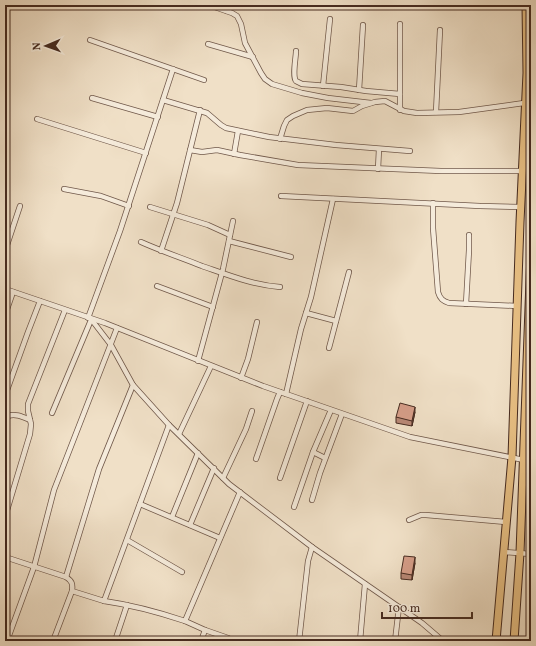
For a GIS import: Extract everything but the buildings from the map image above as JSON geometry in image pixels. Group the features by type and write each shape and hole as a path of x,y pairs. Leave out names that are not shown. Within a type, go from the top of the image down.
{"main road":[{"path":"496,641 512,457 521,207 528,102 526,5"},
{"path":"514,641 529,381 531,253"}],"street":[{"path":"209,5 237,16 241,24 246,43 261,73 265,79 272,84 302,93 328,98 373,103"},
{"path":"227,11 228,5"},
{"path":"323,86 330,19"},
{"path":"400,24 400,110"},
{"path":"359,90 363,25"},
{"path":"436,112 440,30"},
{"path":"90,40 204,80"},
{"path":"208,44 253,57"},
{"path":"296,51 294,74 297,82 302,84 400,94"},
{"path":"52,413 90,319 129,206 173,69"},
{"path":"92,98 158,117"},
{"path":"163,100 200,110 207,113 226,128 238,131 280,139 410,151"},
{"path":"280,139 287,120 292,116 307,110 327,108 354,110 379,101 385,101 404,111 459,112 528,102"},
{"path":"161,250 179,196 200,110"},
{"path":"37,119 146,153"},
{"path":"234,154 238,131"},
{"path":"378,169 379,148"},
{"path":"190,150 202,152 218,150 298,165 441,171 523,171"},
{"path":"64,189 101,196 129,206"},
{"path":"281,196 521,207"},
{"path":"286,394 301,329 311,297 333,199"},
{"path":"433,203 433,228 438,292 440,298 444,302 449,303 517,306"},
{"path":"5,251 20,206"},
{"path":"150,207 208,225 230,235"},
{"path":"198,361 222,273 233,221"},
{"path":"466,304 469,235"},
{"path":"229,241 290,257"},
{"path":"141,242 255,284 280,287"},
{"path":"329,348 349,272"},
{"path":"158,286 213,307"},
{"path":"5,289 117,328 241,378 410,437 524,460"},
{"path":"5,315 13,292"},
{"path":"6,393 40,301"},
{"path":"5,517 30,434 31,424 28,404 65,310"},
{"path":"306,313 336,321"},
{"path":"90,319 111,345 133,386 169,425 223,478 312,547 422,623 443,641"},
{"path":"241,378 248,359 257,322"},
{"path":"7,641 34,567 54,490 117,328"},
{"path":"179,434 211,366"},
{"path":"66,577 99,469 133,386"},
{"path":"256,459 280,392"},
{"path":"280,478 307,401"},
{"path":"294,507 313,452 331,410"},
{"path":"223,478 246,429 252,411"},
{"path":"5,425 8,416 11,414 30,420"},
{"path":"312,500 325,458 342,414"},
{"path":"104,601 169,425"},
{"path":"313,452 325,458"},
{"path":"172,518 198,454"},
{"path":"190,525 214,468"},
{"path":"185,621 240,492"},
{"path":"140,504 220,538"},
{"path":"409,520 421,515 426,515 506,522"},
{"path":"127,540 182,572"},
{"path":"300,641 308,561 312,547"},
{"path":"504,552 531,554"},
{"path":"5,557 66,577 73,584 72,591 53,640 59,641"},
{"path":"360,641 365,584"},
{"path":"72,591 104,601 127,604 160,613 228,638"},
{"path":"115,641 127,604"},
{"path":"395,641 399,607"},
{"path":"201,641 205,630"}]}
